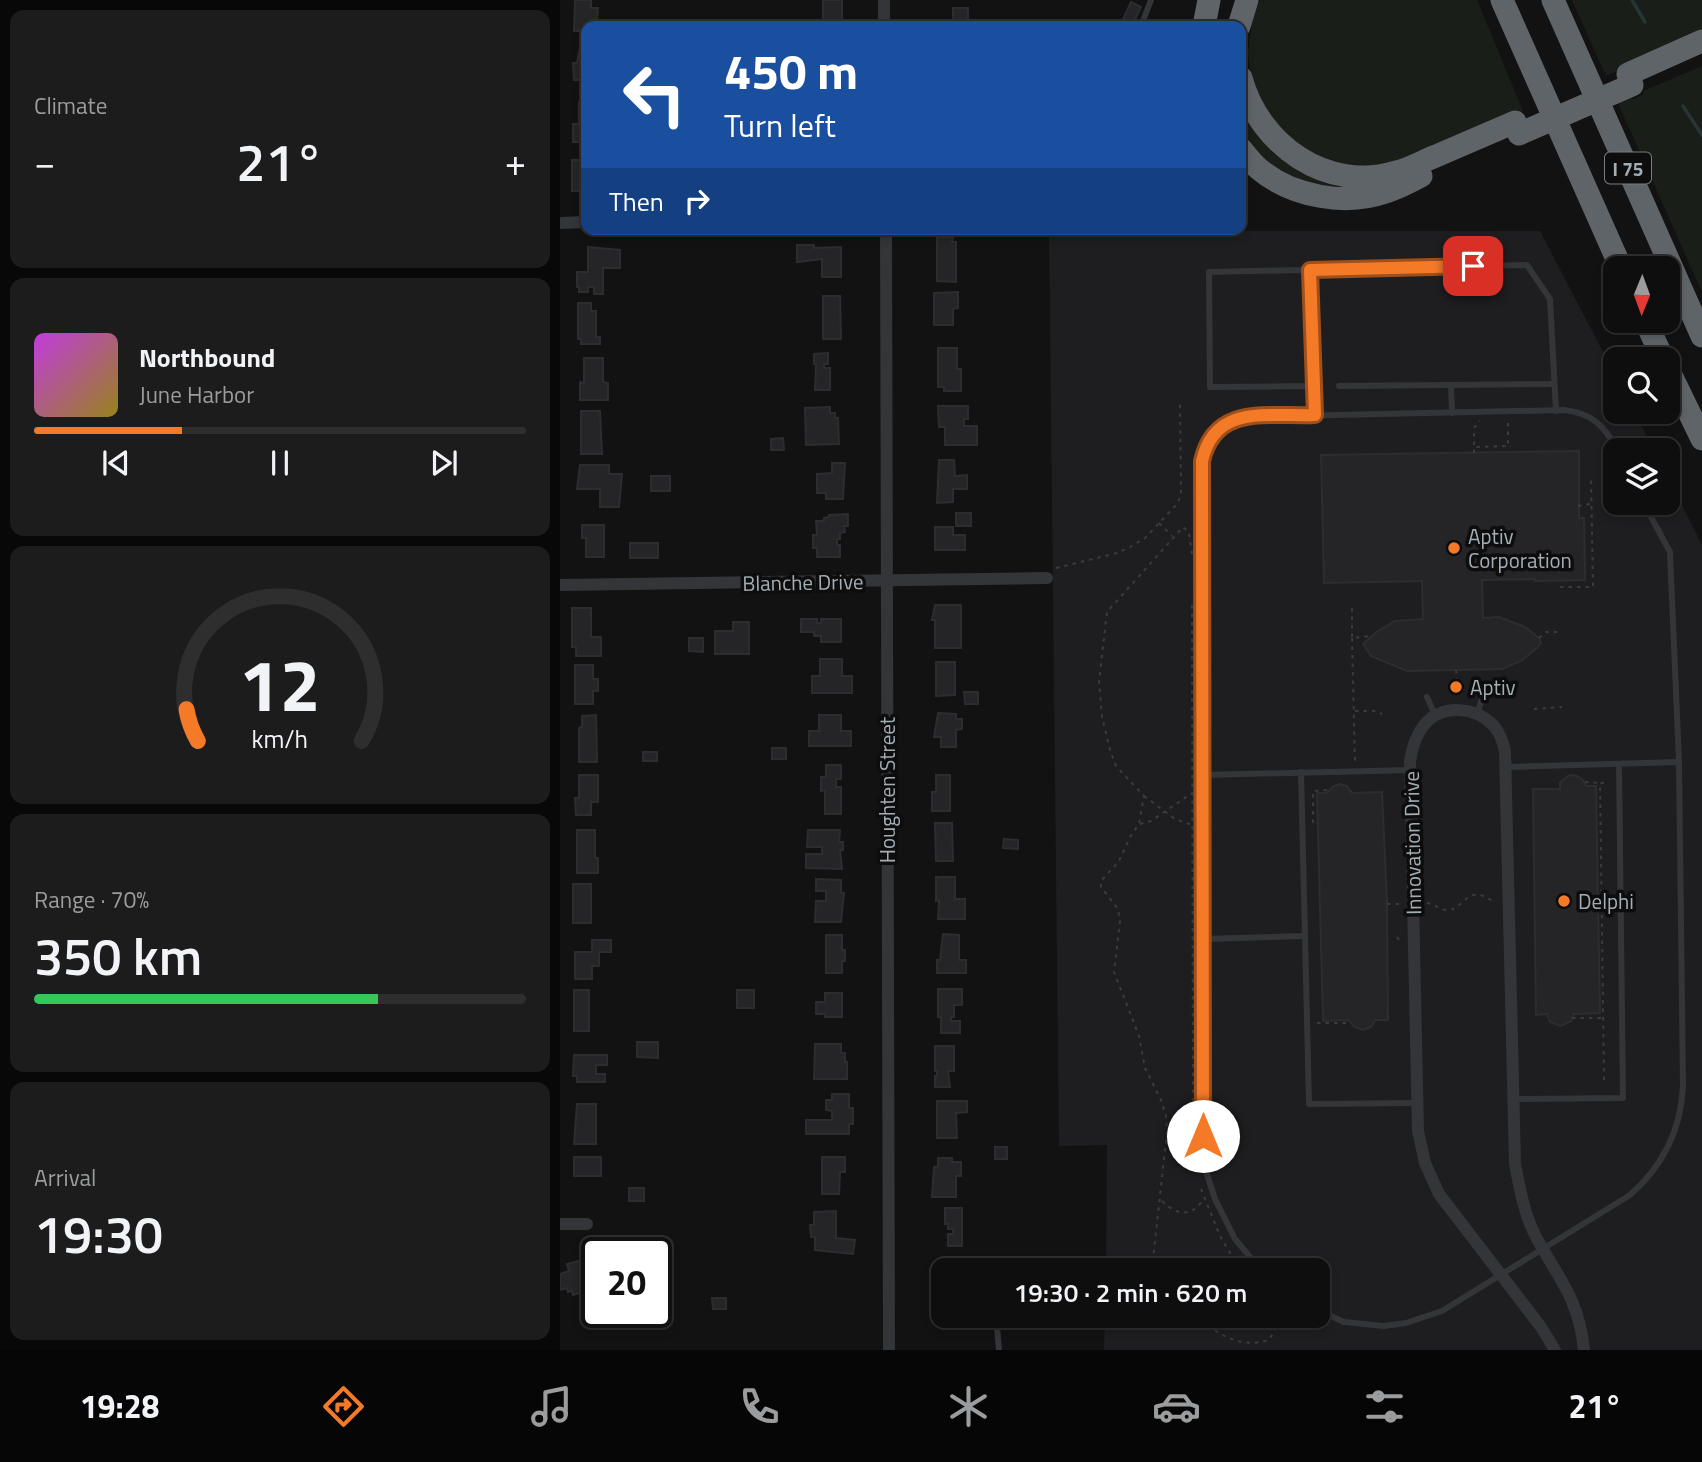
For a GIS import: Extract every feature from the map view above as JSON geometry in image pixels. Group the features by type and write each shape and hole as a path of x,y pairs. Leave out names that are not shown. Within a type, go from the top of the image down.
{"highway":[{"path":"1205,21 1209,0"},
{"path":"1241,21 1247,0"},
{"name":"I 75","path":"1553,0 1702,336"},
{"name":"I 75","path":"1501,1 1616,256"},
{"path":"1630,79 1702,41"},
{"path":"1246,155 1259,169 1290,187 1324,198 1361,198 1387,192 1517,128 1630,79 1702,54"},
{"path":"1246,94 1268,132 1286,151 1306,163 1334,173 1360,177 1396,173 1517,128"},
{"path":"1680,394 1702,439"}],"street":[{"path":"884,0 884,21"},
{"path":"560,223 581,222"},
{"name":"Houghten Street","path":"886,235 890,1350"},
{"name":"Blanche Drive","path":"560,585 1047,578"},
{"path":"1435,715 1456,709 1477,714 1496,728 1502,738 1506,767 1515,1164 1522,1203 1578,1313 1584,1350"},
{"name":"Innovation Drive","path":"1435,715 1416,737 1412,747 1410,770 1418,1131 1425,1163 1439,1194 1541,1327 1555,1350"},
{"path":"560,1224 587,1224"}],"lane":[{"path":"1143,21 1151,0"},
{"path":"1314,386 1210,387 1209,272 1527,265 1550,299 1556,411"},
{"path":"1310,270 1315,415"},
{"path":"1339,386 1553,384"},
{"path":"1451,385 1452,413"},
{"path":"1251,1258 1235,1239 1215,1199 1208,1174 1203,1136 1202,461 1205,448 1216,429 1228,421 1251,417 1315,415 1575,411 1590,416 1605,429 1610,438"},
{"path":"1330,1316 1344,1322 1384,1326 1406,1323 1442,1311 1622,1202 1643,1184 1667,1150 1679,1118 1683,1086 1678,762 1670,552 1650,515"},
{"path":"1477,714 1483,696"},
{"path":"1427,697 1435,715"},
{"path":"1506,767 1678,762"},
{"path":"1514,1099 1623,1098 1619,764"},
{"path":"1203,775 1410,770"},
{"path":"1301,772 1309,1104 1418,1103"},
{"path":"1203,939 1304,936"},
{"path":"997,1328 999,1350"}],"path":[{"path":"1047,578 1048,572 1060,565 1124,550 1145,538 1177,503 1181,495 1180,402"},
{"path":"1474,447 1507,446 1508,419"},
{"path":"1474,453 1474,428 1481,420"},
{"path":"1560,587 1592,587 1591,477"},
{"path":"1578,506 1591,504"},
{"path":"1158,522 1173,536"},
{"path":"1192,554 1189,533 1183,527 1107,611 1099,681 1102,717 1116,766 1144,796 1165,812 1202,830"},
{"path":"1192,601 1193,1136 1196,1165"},
{"path":"1352,608 1355,763"},
{"path":"1539,638 1546,632 1561,632"},
{"path":"1352,638 1371,636"},
{"path":"1456,670 1458,680"},
{"path":"1534,709 1562,708"},
{"path":"1354,711 1375,711 1382,714"},
{"path":"1585,782 1619,783"},
{"path":"1600,783 1604,1080"},
{"path":"1310,822 1314,823 1313,790 1329,790"},
{"path":"1139,824 1197,792"},
{"path":"1144,796 1139,824 1119,861 1104,876 1101,887 1118,909 1120,922 1114,972 1132,1013 1145,1068 1166,1116 1161,1199 1153,1258"},
{"path":"1421,904 1431,903 1439,909 1453,910 1468,897 1480,895 1493,902 1504,902"},
{"path":"1387,904 1409,904"},
{"path":"1572,1018 1603,1018"},
{"path":"1315,1023 1351,1023"},
{"path":"1201,1188 1220,1236 1233,1258"},
{"path":"1161,1199 1170,1209 1179,1213 1189,1213 1204,1199"},
{"path":"1213,1328 1243,1344 1254,1344 1269,1340 1276,1328"}],"shaded area":[{"path":"1260,0 1477,0 1523,111 1398,165 1335,166 1306,153 1279,131 1261,106 1251,77 1248,53 1252,21"},
{"path":"1572,0 1702,0 1702,33 1606,76"},
{"path":"1702,66 1702,292 1618,103 1630,97 1632,100 1644,94 1643,91"},
{"path":"1246,109 1337,181 1336,189 1314,185 1283,173 1256,153 1246,140"},
{"path":"1246,231 1540,231 1603,352 1603,424 1641,424 1648,438 1603,438 1603,515 1680,515 1680,501 1702,545 1702,1350 1104,1350 1105,1328 1330,1328 1330,1258 1106,1258 1107,1145 1059,1146 1049,235 1246,235"}],"building":[{"path":"575,0 591,0 591,8 598,8 597,20 581,21 581,31 574,31"},
{"path":"823,0 842,0 842,21 823,21"},
{"path":"1131,2 1141,7 1134,21 1123,19"},
{"path":"953,8 968,8 968,21 953,21"},
{"path":"581,47 581,80 574,80 573,63 577,63"},
{"path":"581,102 581,142 573,142 573,124 579,124"},
{"path":"572,160 581,160 581,191 572,191"},
{"path":"937,237 953,237 952,242 956,242 956,282 937,281"},
{"path":"797,245 814,245 814,248 841,247 841,277 822,277 822,259 797,262"},
{"path":"588,247 620,250 620,268 603,268 603,294 594,294 594,287 588,287 588,292 579,292 577,287 577,272 588,272"},
{"path":"958,292 958,308 953,309 953,325 934,325 934,293"},
{"path":"823,296 840,296 841,339 823,339"},
{"path":"578,303 591,303 591,311 596,311 596,337 600,337 600,344 581,344 581,339 578,339"},
{"path":"938,348 957,348 961,391 944,391 944,387 938,387"},
{"path":"828,353 828,364 824,364 824,368 830,368 830,390 815,390 814,354"},
{"path":"584,358 603,358 603,382 608,383 608,400 580,400 580,382 584,383"},
{"path":"938,406 968,406 968,419 964,419 964,426 977,426 977,445 945,445 945,427 939,427"},
{"path":"830,407 830,413 835,413 835,418 838,418 839,444 806,445 805,408"},
{"path":"581,411 600,411 602,454 581,454"},
{"path":"783,438 784,450 771,450 771,439"},
{"name":"Aptiv Corporation","path":"1579,451 1579,518 1584,518 1585,580 1482,580 1483,618 1499,617 1525,627 1539,638 1541,643 1537,648 1521,661 1502,669 1407,671 1371,656 1363,644 1378,631 1395,621 1423,619 1422,581 1324,583 1321,455"},
{"path":"939,460 954,460 955,476 967,475 967,489 953,489 953,502 937,503"},
{"path":"832,463 845,463 843,499 826,499 826,493 817,493 817,474 832,473"},
{"path":"580,465 609,465 609,474 622,474 619,507 600,507 600,489 577,489"},
{"path":"651,476 670,476 670,491 651,491"},
{"path":"956,513 971,513 971,526 956,526"},
{"path":"848,514 848,526 844,526 845,532 840,533 840,539 837,539 840,557 817,557 817,548 813,548 813,535 817,535 816,521 824,521 829,515"},
{"path":"582,525 604,525 604,557 586,557 586,538 582,538"},
{"path":"935,527 953,527 953,535 965,535 965,550 935,550"},
{"path":"630,543 658,543 658,558 630,558"},
{"path":"935,605 961,605 961,648 935,648 935,620 932,620"},
{"path":"572,608 591,608 591,637 601,637 601,656 576,656 576,647 572,647"},
{"path":"801,619 817,619 817,623 821,623 821,619 841,619 841,642 821,642 821,636 814,636 814,632 801,632"},
{"path":"733,622 749,622 749,654 715,654 715,631 733,631"},
{"path":"689,638 703,638 703,652 689,651"},
{"path":"820,659 842,659 842,676 852,676 852,693 812,693 812,676 820,676"},
{"path":"936,662 955,662 955,695 936,696"},
{"path":"575,665 593,665 593,679 598,679 598,691 593,691 593,704 575,704"},
{"path":"964,692 978,692 978,704 965,704"},
{"path":"938,713 956,714 956,719 962,719 962,729 956,730 956,747 941,747 941,737 934,737"},
{"path":"596,715 597,762 579,762 579,728 582,727 582,716"},
{"path":"819,715 841,715 841,731 851,731 851,746 809,746 809,731 819,731"},
{"path":"772,748 786,748 786,759 772,759"},
{"path":"643,752 657,752 657,761 643,761"},
{"path":"826,765 841,765 841,779 836,779 836,787 841,787 841,814 825,814 825,790 821,791 821,777 826,777"},
{"path":"579,775 598,775 598,802 591,802 591,815 576,815 575,798 579,798"},
{"path":"936,775 950,775 950,811 932,811"},
{"path":"1570,775 1583,780 1586,786 1596,786 1600,1013 1574,1014 1571,1021 1561,1026 1550,1022 1547,1014 1536,1015 1533,789 1560,789 1560,782"},
{"path":"1339,784 1347,786 1352,793 1382,792 1388,1020 1375,1020 1371,1027 1363,1030 1354,1027 1349,1020 1323,1021 1317,793 1327,793"},
{"path":"935,823 952,823 953,861 936,861"},
{"path":"577,830 595,830 598,873 577,873"},
{"path":"808,830 840,830 839,842 843,842 843,850 840,850 842,869 806,868 806,854 822,854 822,847 807,847"},
{"path":"1004,839 1018,840 1018,849 1003,848"},
{"path":"936,877 955,877 955,899 965,899 965,919 938,919"},
{"path":"816,879 841,880 841,893 844,893 841,922 815,922 816,901 826,901 826,891 816,891"},
{"path":"573,884 591,884 591,923 573,923"},
{"path":"943,934 959,935 959,960 966,960 966,973 937,973"},
{"path":"826,935 842,935 845,961 842,961 842,973 826,973"},
{"path":"592,940 611,940 611,952 599,952 599,966 592,966 592,979 575,979 575,952 592,952"},
{"path":"938,989 962,989 962,1005 954,1005 954,1017 951,1017 951,1021 960,1021 960,1033 941,1033"},
{"path":"574,990 589,990 589,1031 574,1031"},
{"path":"737,990 754,990 754,1008 737,1008"},
{"path":"825,993 842,993 842,1017 816,1014 816,1002 825,1002"},
{"path":"637,1042 658,1042 658,1058 637,1057"},
{"path":"815,1044 841,1044 841,1053 845,1053 847,1062 847,1079 814,1079"},
{"path":"935,1046 954,1046 954,1071 948,1071 950,1087 935,1087"},
{"path":"574,1055 607,1055 607,1065 596,1065 596,1074 605,1074 605,1082 577,1082 577,1076 573,1076"},
{"path":"832,1094 849,1094 849,1108 853,1108 853,1124 849,1124 849,1134 806,1134 806,1120 832,1120 832,1111 826,1110 826,1100 832,1100"},
{"path":"937,1101 967,1101 967,1112 956,1113 957,1138 937,1138"},
{"path":"577,1104 596,1104 596,1144 574,1144"},
{"path":"995,1147 1007,1147 1007,1159 995,1159"},
{"path":"574,1157 601,1157 601,1176 574,1176"},
{"path":"822,1157 845,1157 845,1172 840,1172 839,1194 822,1194"},
{"path":"938,1158 952,1158 952,1162 961,1162 961,1176 956,1176 956,1197 932,1197 934,1167 938,1167"},
{"path":"629,1188 644,1188 644,1201 629,1201"},
{"path":"945,1208 962,1208 962,1246 948,1246 948,1234 953,1234 953,1229 948,1229 948,1224 945,1224"},
{"path":"836,1211 836,1238 855,1240 853,1254 815,1250 815,1237 811,1237 810,1225 814,1225 814,1212"},
{"path":"581,1260 581,1292 573,1295 567,1288 560,1290 560,1274 569,1271 567,1264"},
{"path":"712,1298 726,1298 726,1309 713,1309"}],"waterway":[{"path":"1632,0 1645,22"},
{"path":"1683,106 1702,135"}],"place":[{"name":"Aptiv Corporation","path":"1454,548"},
{"name":"Aptiv","path":"1456,687"},
{"name":"Delphi","path":"1564,901"}],"route":[{"path":"1203,1136 1202,461 1205,448 1216,429 1228,421 1251,417 1315,415 1310,270 1473,266"}]}
